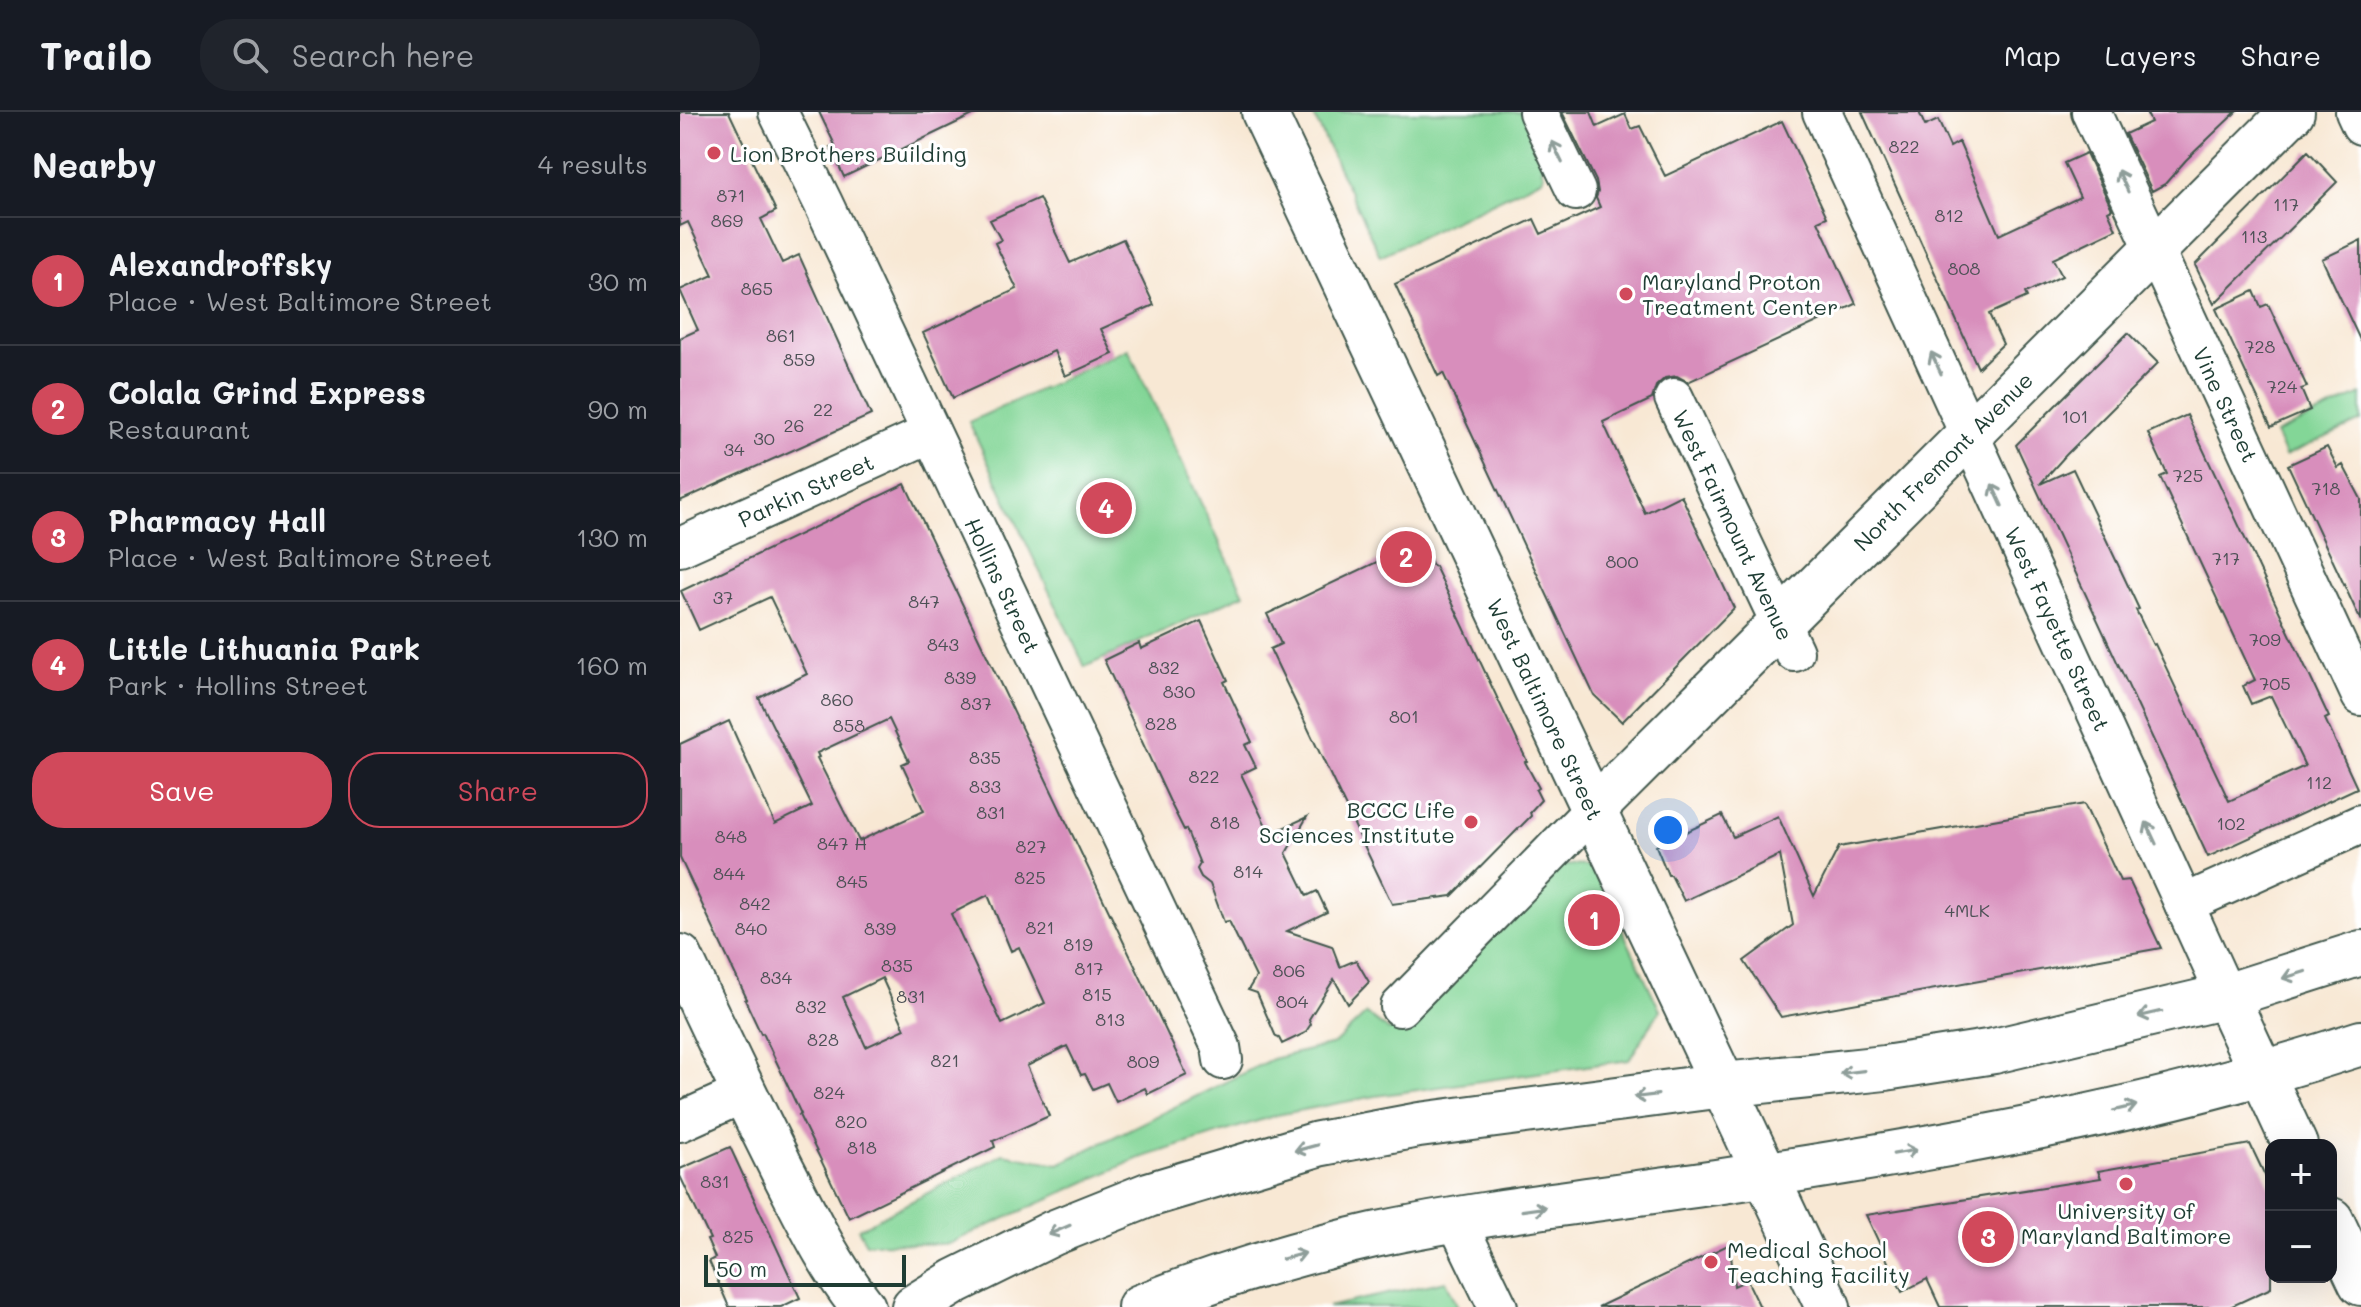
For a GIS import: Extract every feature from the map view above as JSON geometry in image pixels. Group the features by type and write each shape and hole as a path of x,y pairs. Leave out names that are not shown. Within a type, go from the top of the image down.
{"main road":[{"name":"West Baltimore Street","path":"1264,112 1828,1307"},
{"name":"North Fremont Avenue","path":"1593,810 1787,637 1969,434 2292,112"},
{"path":"914,1307 956,1281 1053,1233 1148,1195 1318,1144 1419,1125 1724,1085 1885,1068 1994,1051 2226,996 2361,953"},
{"path":"680,957 829,1261 863,1307"},
{"name":"West Fayette Street","path":"2226,996 2292,1139"},
{"path":"1140,1307 1180,1291 1339,1244 1456,1220 1765,1174 2049,1125 2263,1075 2361,1043"},
{"path":"2337,1231 2359,1272"},
{"path":"829,1261 831,1307"}],"street":[{"name":"Hollins Street","path":"778,112 830,216 1214,1032 1223,1060"},
{"path":"1538,112 1576,191"},
{"name":"West Fayette Street","path":"1822,112 2226,996"},
{"name":"Vine Street","path":"2091,112 2361,696"},
{"path":"2355,112 2361,125"},
{"name":"West Fairmount Avenue","path":"1674,398 1787,637"},
{"name":"Parkin Street","path":"680,547 931,433"},
{"path":"1400,1007 1593,810"},
{"path":"2184,904 2361,824"},
{"path":"680,1122 744,1093"},
{"path":"1456,1220 1498,1307"}],"green space":[{"path":"1312,112 1522,112 1546,164 1541,167 1544,174 1542,179 1380,256"},
{"path":"1128,349 1244,594 1085,667 969,422"},
{"path":"2361,394 2361,421 2285,456 2275,434"},
{"path":"1558,865 1592,866 1660,1010 1629,1060 1376,1096 1277,1115 1137,1159 948,1244 866,1243 858,1229 1003,1154 1059,1164 1272,1059 1334,1044 1366,1014 1389,1031"},
{"path":"1446,1281 1458,1307 1328,1307"}],"building":[{"path":"680,112 729,112 776,211 761,219 782,263 799,255 871,415 680,501 680,338 698,330 680,290 713,275 688,222 680,226"},
{"path":"819,112 979,112 844,177 830,147 835,145"},
{"name":"Maryland Proton Treatment Center","path":"1562,112 1591,112 1597,127 1625,114 1632,129 1640,126 1665,176 1782,121 1827,217 1818,221 1856,304 1688,382 1677,376 1665,378 1656,386 1652,399 1603,422 1645,513 1681,495 1734,608 1622,722 1594,695 1443,373 1438,376 1395,284 1534,219 1541,234 1600,207 1596,198 1596,181"},
{"path":"1862,112 1919,112 1925,126 1938,120 1950,147 1959,142 1999,235 2080,197 2064,163 2086,153 2112,209 2108,211 2116,229 2053,259 2062,276 2025,293 2027,297 1989,314 2003,344 1978,368"},
{"path":"2146,112 2236,112 2165,184 2152,191 2125,134 2151,122"},
{"path":"2308,151 2337,182 2214,304 2195,265"},
{"path":"1039,198 1070,263 1123,239 1154,305 1101,329 1113,354 1065,376 1054,351 953,398 923,333 1017,289 995,243 1001,240 990,220"},
{"path":"2361,240 2361,342 2322,259"},
{"path":"2254,291 2261,307 2268,304 2307,387 2301,389 2310,410 2271,427 2216,309"},
{"path":"2128,333 2158,363 2040,484 2073,469 2139,609 2136,610 2229,801 2305,766 2271,696 2251,704 2243,686 2255,680 2160,477 2167,474 2148,433 2187,415 2329,717 2325,719 2357,788 2208,857 2016,445"},
{"path":"2327,447 2338,468 2343,465 2361,499 2361,621 2288,465"},
{"path":"905,484 1187,1075 1148,1094 1145,1088 1116,1102 1107,1083 1093,1089 1085,1074 1081,1075 1067,1046 1027,1066 1049,1116 993,1141 995,1147 849,1218 680,858 680,744 729,721 775,824 812,806 759,698 807,674 770,597 699,630 681,591","holes":["889,719 909,761 902,764 924,811 859,841 817,753","988,895 1011,951 1019,947 1045,1003 1002,1024 951,914","882,978 905,1029 866,1047 843,997"]},
{"path":"1421,541 1527,761 1541,800 1530,812 1531,816 1452,896 1392,904 1270,649 1281,644 1267,614"},
{"path":"1201,621 1228,680 1224,682 1252,742 1245,745 1256,767 1241,774 1270,834 1307,817 1286,853 1307,896 1317,891 1327,912 1287,931 1332,946 1340,967 1356,960 1369,982 1348,1004 1334,979 1309,1019 1311,1024 1305,1033 1282,1044 1257,993 1248,990 1256,977 1229,921 1224,922 1210,884 1197,869 1200,864 1186,829 1172,806 1104,660 1139,643 1141,649"},
{"path":"2084,804 2120,881 2129,880 2161,948 1781,1017 1744,961 1793,925 1780,855 1684,901 1671,875 1668,875 1656,846 1722,815 1733,837 1778,816 1814,896 1839,847"},
{"path":"2250,1144 2265,1175 2265,1283 2271,1283 2271,1288 2230,1307 1940,1307 1927,1279 1902,1292 1866,1215 2101,1178 2098,1171"},
{"path":"730,1147 800,1298 781,1307 729,1307 709,1261 715,1258 707,1240 710,1239 680,1176 680,1169"},
{"name":"Medical School Teaching Facility","path":"1730,1244 1734,1286 1747,1280 1760,1307 1598,1307"}],"place":[{"name":"Lion Brothers Building","path":"714,153"},
{"name":"Maryland Proton Treatment Center","path":"1626,294"},
{"name":"Little Lithuania Park","path":"1106,508"},
{"name":"Colala Grind Express","path":"1406,557"},
{"name":"BCCC Life Sciences Institute","path":"1471,822"},
{"name":"Alexandroffsky","path":"1594,920"},
{"name":"University of Maryland Baltimore","path":"2126,1184"},
{"name":"Pharmacy Hall","path":"1988,1237"},
{"name":"Medical School Teaching Facility","path":"1711,1262"}]}
